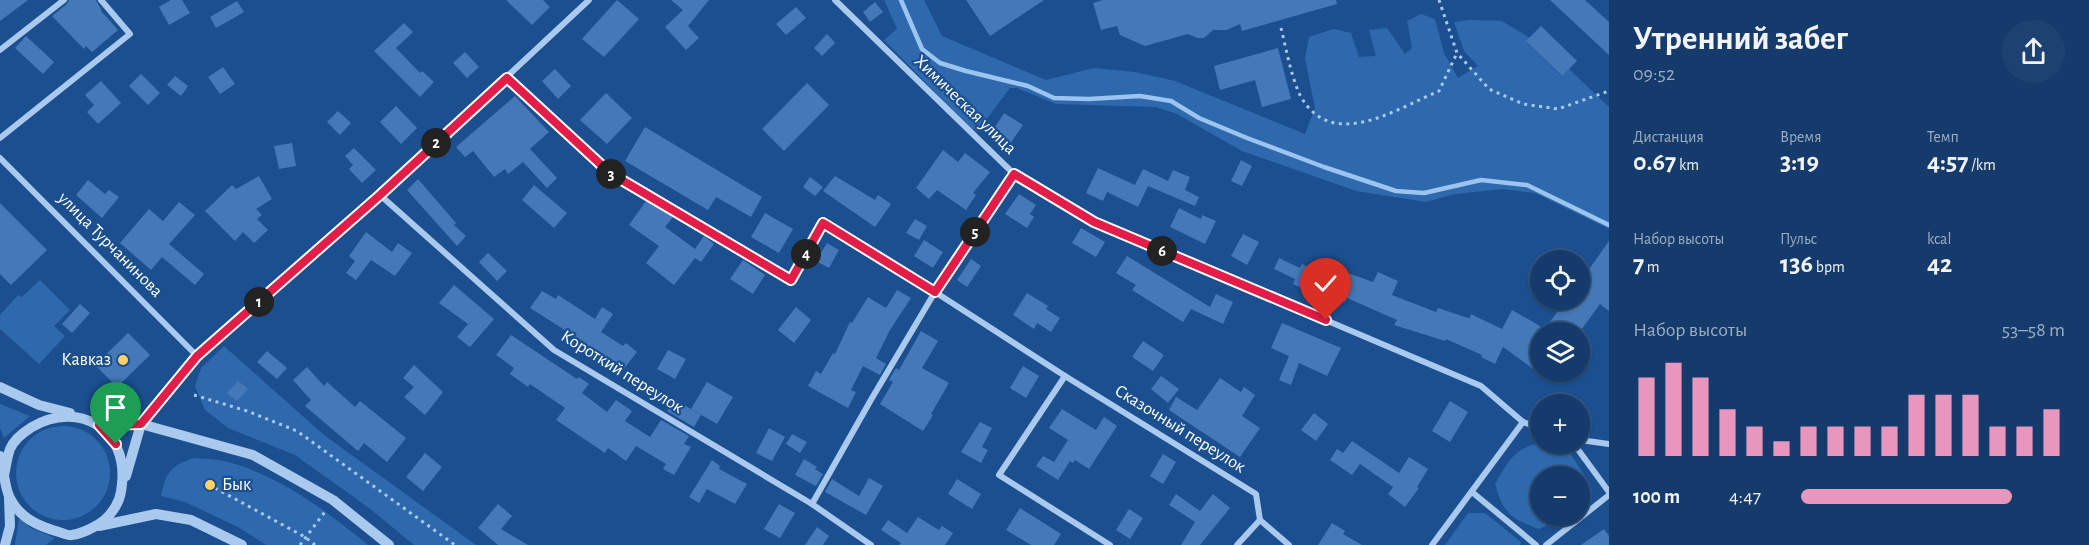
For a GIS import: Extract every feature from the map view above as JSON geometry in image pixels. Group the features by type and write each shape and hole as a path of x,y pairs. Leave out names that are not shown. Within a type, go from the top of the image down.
{"street":[{"path":"0,50 64,0"},
{"path":"0,138 130,34 101,0"},
{"path":"93,527 109,516 121,496 141,424 197,356 380,195 589,0"},
{"name":"Химическая улица","path":"834,0 1014,174 1094,222 1481,386 1523,422 1530,424"},
{"name":"Сказочный переулок","path":"507,78 610,173 791,280 823,223 1256,494 1260,520"},
{"name":"улица Турчанинова","path":"0,158 197,356"},
{"path":"812,504 935,292 1014,174"},
{"name":"Короткий переулок","path":"380,195 554,350 812,504 871,545"},
{"path":"1065,376 999,475 1110,545"},
{"path":"0,387 39,405 82,417 99,425 116,444 122,460 121,496"},
{"path":"4,475 10,447 24,432 44,420 60,416 82,417"},
{"path":"1432,545 1523,422"},
{"path":"99,425 141,424 253,455 333,500 389,545"},
{"path":"1590,441 1609,444"},
{"path":"1546,545 1609,494 1581,454"},
{"path":"0,456 9,497 10,526 5,545"},
{"path":"1472,492 1536,545"},
{"path":"9,497 24,518 71,536"},
{"path":"60,545 71,536 93,527 156,514 190,520 242,545"},
{"path":"1237,545 1260,520 1289,545"}],"path":[{"path":"1439,0 1457,52 1489,89 1523,104 1558,109 1609,91"},
{"path":"1281,28 1300,94 1314,115 1341,126 1366,122 1439,91 1457,52"},
{"path":"194,395 247,411 297,431 455,545"},
{"path":"215,488 305,537 315,545"},
{"path":"300,545 333,500"}],"shaded area":[{"path":"884,0 924,0 942,36 1046,80 1094,68 1135,72 1175,81 1305,134 1315,108 1305,59 1309,37 1333,29 1351,33 1359,57 1376,56 1369,30 1387,28 1405,54 1412,48 1407,21 1421,14 1435,19 1444,53 1458,78 1478,66 1464,51 1454,22 1502,21 1530,38 1527,42 1561,76 1569,69 1609,107 1609,229 1535,193 1503,189 1455,194 1426,202 1356,191 1242,151 1177,114 1156,107 1056,104 1017,88 1010,88 977,132 966,124 884,40 897,29"},
{"path":"40,280 70,310 54,326 65,336 39,364 0,329 0,315 18,295 22,297"},
{"path":"224,346 324,435 476,545 414,545 369,508 295,455 228,428 205,410 195,386 201,368"},
{"path":"0,404 30,416 4,438 0,428"},
{"path":"63,426 81,430 96,440 106,455 110,473 106,491 96,506 81,516 63,520 45,516 30,506 20,491 16,473 20,455 30,440 45,430"},
{"path":"1530,445 1530,454 1571,454 1578,466 1530,466 1530,526 1510,514 1501,502 1495,484 1508,463"},
{"path":"195,458 228,462 248,468 285,485 319,507 368,545 266,545 238,527 185,502 161,496 165,481 171,471 180,464"},
{"path":"1468,513 1485,513 1521,542 1520,545 1445,545"},
{"path":"19,518 31,528 55,538 46,545 15,545"}],"building":[{"path":"0,0 28,0 0,21"},
{"path":"69,0 96,0 101,11 118,30 92,52 86,46 84,49 52,16"},
{"path":"171,0 182,0 190,13 169,25 159,7"},
{"path":"506,0 543,0 550,7 532,25"},
{"path":"617,0 639,19 604,57 582,39"},
{"path":"671,0 709,0 688,26 699,38 686,50 665,27 683,10"},
{"path":"966,0 1044,0 990,36"},
{"path":"1103,0 1336,0 1337,4 1242,31 1240,24 1227,30 1213,30 1204,38 1188,34 1145,46 1120,35 1117,26 1101,30 1093,3"},
{"path":"1550,0 1585,0 1609,22 1609,55"},
{"path":"237,1 244,12 216,28 210,17"},
{"path":"875,2 883,12 870,22 863,12"},
{"path":"796,7 806,18 786,35 776,24"},
{"path":"404,23 413,32 396,48 420,73 422,71 434,82 420,97 374,51"},
{"path":"1541,26 1577,61 1562,76 1526,41"},
{"path":"827,34 835,43 822,56 814,48"},
{"path":"26,36 54,62 43,74 15,48"},
{"path":"1278,48 1291,99 1262,107 1255,80 1220,90 1214,66"},
{"path":"465,52 479,67 467,78 453,63"},
{"path":"223,67 235,84 220,94 208,77"},
{"path":"555,69 571,86 558,99 542,81"},
{"path":"141,74 160,93 148,105 129,86"},
{"path":"175,76 188,86 181,96 167,85"},
{"path":"101,81 121,103 98,124 87,112 94,105 85,95"},
{"path":"807,83 829,105 784,151 762,129"},
{"path":"606,93 632,118 607,144 580,120"},
{"path":"515,96 549,132 530,149 557,178 547,188 523,162 508,174 505,169 494,177 473,151 465,157 456,147"},
{"path":"396,106 417,128 401,144 380,122"},
{"path":"338,111 351,123 340,135 327,122"},
{"path":"1004,113 1023,125 1008,147 990,135"},
{"path":"645,127 762,197 751,217 716,197 708,210 625,161"},
{"path":"292,143 296,166 279,169 274,146"},
{"path":"354,148 376,170 362,183 349,169 353,165 345,156"},
{"path":"943,150 958,162 965,153 990,172 973,193 976,195 966,210 937,190 929,199 916,188"},
{"path":"1241,160 1252,166 1242,186 1231,181"},
{"path":"1098,168 1135,185 1143,169 1168,181 1173,170 1190,177 1185,190 1199,197 1195,206 1148,186 1138,207 1107,192 1103,201 1086,193"},
{"path":"259,176 272,199 256,209 262,215 257,219 268,230 254,243 243,232 235,241 205,211 232,185 236,189"},
{"path":"835,176 875,200 878,195 891,204 875,227 823,191"},
{"path":"810,177 823,187 815,196 803,187"},
{"path":"418,179 456,223 454,225 466,236 457,246 407,190"},
{"path":"88,180 105,194 109,190 119,197 102,218 76,195"},
{"path":"534,185 567,213 554,228 522,200"},
{"path":"1019,194 1036,205 1030,214 1034,217 1027,228 1005,214"},
{"path":"646,201 673,217 665,227 695,249 704,236 714,244 701,262 695,258 674,285 646,263 659,246 629,225"},
{"path":"179,202 195,215 169,244 204,274 195,285 162,257 151,270 120,243 149,209 163,221"},
{"path":"0,203 47,250 11,285 0,274"},
{"path":"1179,208 1201,219 1202,215 1216,221 1205,244 1170,227"},
{"path":"765,213 793,229 779,253 751,237"},
{"path":"915,219 927,226 919,240 906,233"},
{"path":"1081,228 1105,242 1096,257 1072,243"},
{"path":"366,232 392,252 398,243 412,253 395,276 371,260 356,280 346,273 355,261 349,256"},
{"path":"1243,234 1259,242 1247,265 1231,256"},
{"path":"924,240 943,252 933,268 914,256"},
{"path":"1609,241 1609,311 1600,304 1587,322 1550,322 1559,310 1590,310 1590,268"},
{"path":"827,243 839,250 829,268 816,261"},
{"path":"488,253 507,271 497,281 479,262"},
{"path":"1127,256 1210,307 1216,294 1233,302 1223,324 1191,309 1183,322 1132,290 1136,285 1116,273"},
{"path":"1279,258 1300,268 1302,264 1331,277 1334,268 1373,282 1378,272 1398,281 1392,295 1436,312 1438,308 1470,318 1471,314 1502,329 1512,310 1533,322 1530,322 1530,367 1503,347 1495,364 1481,357 1482,355 1446,339 1445,341 1394,325 1397,320 1347,298 1345,302 1309,289 1308,291 1293,284 1295,279 1274,269"},
{"path":"971,259 981,266 967,287 957,280"},
{"path":"743,260 765,275 753,294 730,279"},
{"path":"454,285 494,319 470,347 457,337 468,324 439,303"},
{"path":"897,290 911,298 890,330 876,358 886,364 880,375 863,366 851,390 856,392 848,408 808,386 816,371 821,374 833,353 835,354 850,322 852,323 868,297 886,308"},
{"path":"542,291 556,299 558,295 595,319 602,307 613,314 601,332 623,346 626,343 637,352 620,374 577,348 582,341 530,308"},
{"path":"1027,293 1048,306 1046,309 1060,318 1051,332 1037,323 1034,329 1013,315"},
{"path":"80,304 90,313 72,333 62,324"},
{"path":"796,307 811,320 794,343 778,330"},
{"path":"1282,323 1341,348 1327,376 1299,363 1291,385 1279,380 1289,356 1271,348"},
{"path":"921,331 938,341 922,368 949,383 923,431 880,404 893,382 889,380 896,368 899,370"},
{"name":"Кавказ","path":"128,333 150,355 117,387 95,365"},
{"path":"511,335 577,379 579,377 589,384 582,393 607,412 616,400 632,411 625,421 650,437 661,420 689,436 684,444 691,447 674,475 663,469 666,464 636,446 626,461 608,448 605,453 556,420 565,408 530,384 528,387 510,374 514,368 496,355"},
{"path":"1143,341 1164,355 1153,371 1132,357"},
{"path":"668,350 686,359 675,379 657,369"},
{"path":"267,351 287,368 277,379 257,362"},
{"path":"414,365 443,392 425,415 404,397 414,387 403,378"},
{"path":"1023,366 1039,376 1026,398 1010,388"},
{"path":"307,367 324,386 327,382 355,407 360,401 406,438 387,462 364,443 358,451 305,406 311,400 293,380"},
{"path":"1161,376 1179,389 1168,403 1151,389"},
{"path":"1220,378 1241,392 1244,387 1255,395 1242,416 1260,428 1240,457 1169,410 1176,397 1197,410"},
{"path":"238,381 248,389 237,401 227,393"},
{"path":"707,382 733,397 717,424 691,409"},
{"path":"674,399 701,415 694,427 667,411"},
{"path":"1450,401 1468,412 1450,442 1432,431"},
{"path":"1062,409 1096,430 1104,417 1117,426 1089,469 1075,460 1073,463 1070,461 1058,480 1036,466 1043,456 1054,462 1068,440 1049,428"},
{"path":"1314,413 1328,424 1316,441 1301,430"},
{"path":"980,422 992,428 982,447 988,450 981,463 961,452"},
{"path":"769,428 785,437 772,461 756,453"},
{"path":"792,434 807,442 800,453 786,444"},
{"path":"1352,441 1399,473 1409,457 1428,469 1417,487 1419,488 1405,507 1388,494 1393,487 1360,464 1352,475 1330,460 1337,449 1343,453"},
{"path":"425,453 442,467 423,491 406,477"},
{"path":"1163,454 1176,462 1163,484 1150,476"},
{"path":"804,459 823,474 816,486 795,475"},
{"path":"712,460 720,466 719,469 747,484 735,504 707,489 699,503 689,497"},
{"path":"869,478 883,486 866,515 825,492 832,479 859,496"},
{"path":"957,479 981,494 972,509 948,494"},
{"path":"1176,494 1200,511 1213,494 1230,508 1200,545 1181,545 1195,522 1169,505"},
{"path":"498,504 512,516 501,529 528,545 498,545 478,528"},
{"path":"779,504 795,513 780,538 764,529"},
{"path":"1020,508 1061,534 1054,545 1031,545 1006,530"},
{"path":"1129,509 1143,518 1130,539 1116,530"},
{"path":"918,517 939,530 942,526 953,533 945,545 899,545 901,543 881,530 888,520 907,533"},
{"path":"1332,523 1345,531 1343,534 1362,545 1318,545"},
{"path":"817,527 829,536 823,545 805,545"},
{"path":"1604,529 1609,536 1609,545 1581,545"}],"waterway":[{"path":"901,0 922,49 940,63 1028,86 1054,98 1089,99 1140,96 1171,101 1199,118 1247,138 1396,191 1424,193 1481,180 1527,185 1609,225"}],"place":[{"name":"Кавказ","path":"123,360"},
{"name":"Бык","path":"210,485"}],"route":[{"path":"116,444 99,425 141,424 197,356 380,195 507,78 610,173 791,280 823,223 935,292 1014,174 1094,222 1326,320"}]}
